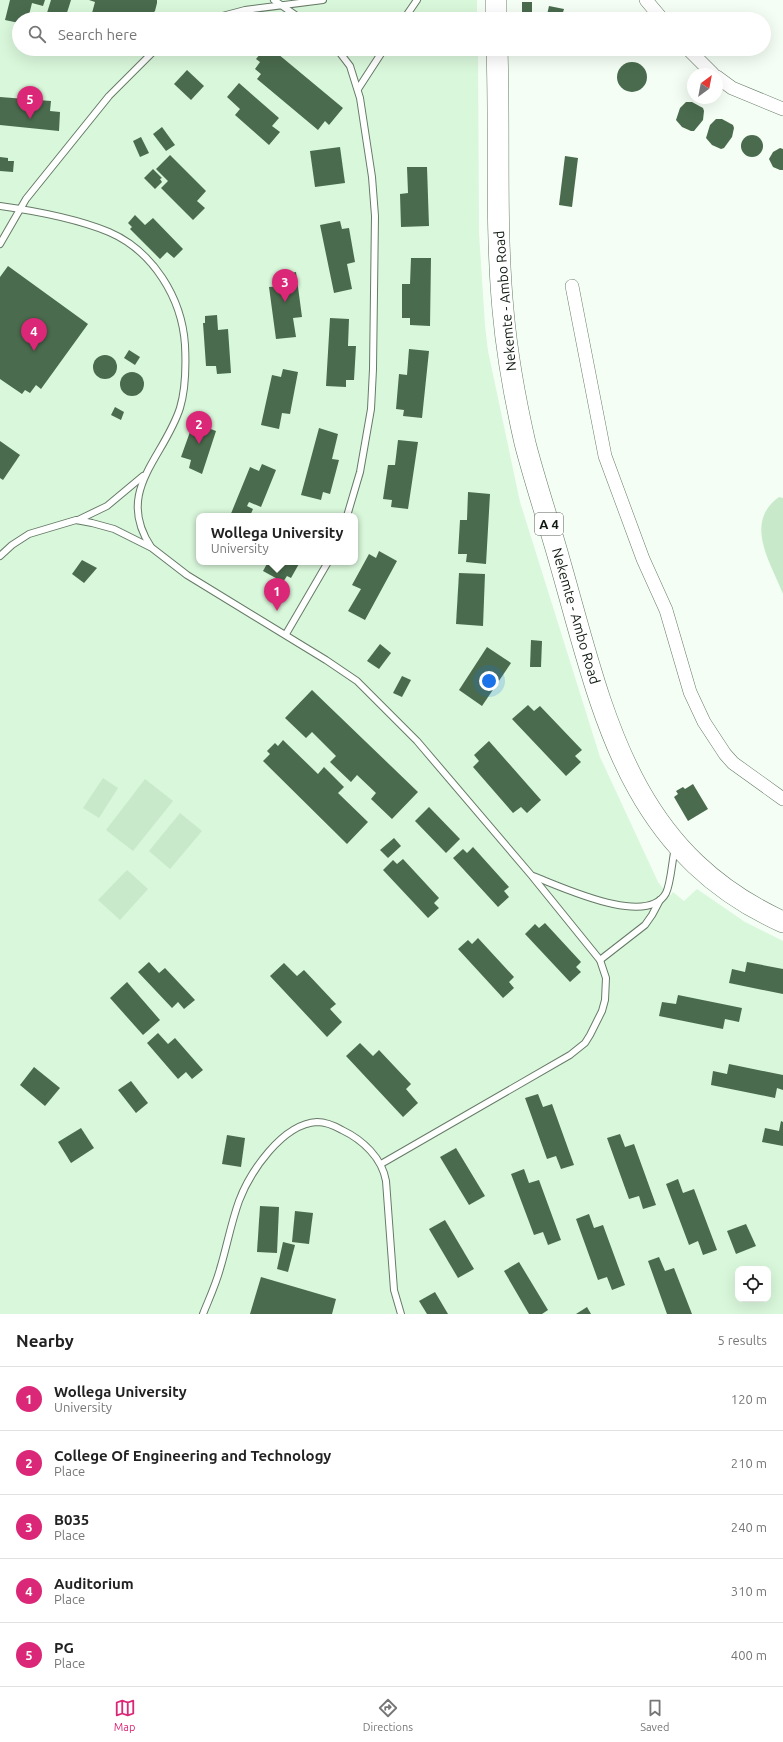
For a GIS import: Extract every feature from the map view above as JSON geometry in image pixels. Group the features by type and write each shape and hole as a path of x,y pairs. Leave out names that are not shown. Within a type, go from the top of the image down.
{"highway":[{"path":"496,0 496,12"},
{"name":"Nekemte - Ambo Road","path":"497,56 498,224 501,286 515,397 526,444 591,670 621,757 639,791 664,830 694,863 719,885 755,909 783,922"}],"street":[{"path":"646,0 656,12"},
{"path":"695,56 707,68"},
{"path":"723,81 732,88 783,109"},
{"path":"572,286 605,456 643,559 668,616 690,692 704,722 725,754 733,763 783,799"}],"lane":[{"path":"274,0 292,12"},
{"path":"234,12 323,0"},
{"path":"408,12 416,0"},
{"path":"0,244 30,193 105,101 149,56"},
{"path":"343,56 350,66 358,88 363,113 374,200 374,369 371,409 364,452 354,495 348,513"},
{"path":"358,88 379,56"},
{"path":"0,206 21,208 87,224 119,237 151,263 165,282 177,306 183,328 186,368 182,399 171,430 145,475 140,489 138,514 141,531 152,548"},
{"path":"0,556 12,545 29,534 89,516 107,506 145,475"},
{"path":"76,520 114,529 152,548 200,583 286,634 343,671 378,701 417,741 532,876 600,960 606,978 605,1000 598,1022 584,1043 570,1055 382,1164"},
{"path":"286,634 326,565"},
{"path":"600,960 645,925 652,915 666,892 676,843"},
{"path":"532,876 612,904 643,907 653,904 661,899"},
{"path":"203,1314 220,1270 243,1192 263,1160 284,1137 292,1131 311,1123 325,1123 356,1138 367,1147 382,1164 386,1181 394,1290 401,1314"}],"shaded area":[{"path":"0,0 477,0 477,12 12,12 12,56 478,56 479,233 488,351 520,502 600,757 658,882 666,892 670,896 673,892 684,901 697,889 745,922 783,941 783,1314 0,1314"},
{"path":"779,497 783,498 783,594 767,557 761,531 763,519 768,507"},
{"path":"103,778 118,788 99,818 83,808"},
{"path":"145,779 173,801 133,851 106,830"},
{"path":"180,813 202,831 170,869 149,851"},
{"path":"127,870 148,889 120,920 98,900"}],"building":[{"path":"10,0 45,0 43,6 32,3 30,12 12,12 12,22 5,20"},
{"path":"51,0 71,0 67,12 47,12"},
{"path":"89,0 157,0 154,12 92,12 95,2"},
{"path":"522,2 532,2 532,12 522,12"},
{"path":"549,6 564,9 563,12 548,12"},
{"path":"258,56 280,56 343,108 329,125 325,121 318,130 257,79 261,74 255,69 260,62 256,59"},
{"path":"632,62 643,66 647,77 643,88 632,92 621,88 617,77 621,66"},
{"path":"187,70 204,86 191,100 174,84"},
{"path":"239,83 279,118 272,126 280,132 269,145 235,115 240,109 227,97"},
{"path":"0,97 51,101 50,111 60,112 59,131 0,125"},
{"path":"687,102 687,104 696,104 703,108 703,120 694,131 682,127 676,120 680,108"},
{"path":"716,119 722,119 733,125 734,128 732,137 724,148 721,149 712,145 706,138 710,125"},
{"path":"162,127 175,145 166,151 153,134"},
{"path":"752,135 760,138 763,146 760,154 752,157 744,154 741,146 744,138"},
{"path":"141,137 149,153 140,157 133,141"},
{"path":"340,147 345,183 315,187 310,151"},
{"path":"780,148 783,149 783,170 773,167 769,159 773,152"},
{"path":"170,155 206,191 197,201 205,208 193,220 161,188 168,181 156,169"},
{"path":"565,156 578,158 572,207 559,205"},
{"path":"0,157 8,158 8,161 14,161 13,172 0,171"},
{"path":"407,167 427,167 429,226 401,227 400,194 408,193"},
{"path":"153,169 162,178 160,179 162,182 155,189 144,178"},
{"path":"135,215 145,225 153,218 183,249 174,258 167,252 160,259 130,229 132,227 128,223"},
{"path":"340,221 342,229 349,228 355,262 347,264 352,289 334,293 320,225"},
{"path":"411,258 431,258 430,326 410,325 410,318 402,318 402,284 410,284"},
{"path":"8,266 88,324 41,389 36,385 30,393 25,390 22,394 0,379 0,277"},
{"path":"296,272 302,317 293,318 296,337 276,339 269,287 281,286 279,275"},
{"path":"217,315 218,330 228,329 231,373 217,374 216,366 206,366 203,323 205,323 205,316"},
{"path":"330,318 349,319 348,346 356,346 354,380 346,380 346,387 326,386"},
{"path":"409,349 429,351 422,418 403,416 404,410 396,409 399,374 407,375"},
{"path":"129,350 140,357 135,365 124,358"},
{"path":"105,355 113,359 117,367 113,375 105,379 97,375 93,367 97,359"},
{"path":"283,369 298,372 290,414 282,413 279,429 261,425 272,375 281,377"},
{"path":"132,372 140,376 144,384 140,392 132,396 124,392 120,384 124,376"},
{"path":"115,407 124,412 121,420 111,415"},
{"path":"196,415 211,420 208,428 216,431 202,474 189,468 191,460 181,457"},
{"path":"319,428 338,434 332,459 339,460 330,494 323,492 321,500 301,495"},
{"path":"398,440 418,442 408,509 391,507 392,500 383,499 388,465 395,465"},
{"path":"0,441 20,455 3,480 0,478"},
{"path":"262,464 276,470 261,507 249,502 247,506 253,509 251,513 231,513 250,467 259,471"},
{"path":"468,492 490,494 486,564 466,562 467,554 458,554 460,520 467,520"},
{"path":"379,551 397,561 365,620 348,611 361,589 352,585 369,554 376,558"},
{"path":"82,560 97,568 84,583 72,574"},
{"path":"266,565 298,565 291,578 287,576 283,582 263,571"},
{"path":"459,573 485,574 483,626 456,624"},
{"path":"531,640 542,641 541,667 530,667"},
{"path":"380,644 391,653 379,669 367,661"},
{"path":"487,647 511,663 482,706 459,690"},
{"path":"402,676 411,680 402,697 393,693"},
{"path":"312,690 418,792 392,819 371,799 376,793 357,775 351,782 330,762 336,756 312,732 306,738 285,718"},
{"path":"528,705 534,711 540,706 582,750 575,756 581,762 566,776 512,719"},
{"path":"283,740 318,774 324,767 344,787 338,793 368,822 347,844 263,761 270,754 267,751 275,743 278,746"},
{"path":"489,741 541,800 527,813 521,807 513,813 473,767 479,761 474,755"},
{"path":"693,784 708,809 688,821 674,797 678,794 676,791 683,787 685,789"},
{"path":"429,807 460,839 446,853 415,821"},
{"path":"394,838 401,846 388,858 380,850"},
{"path":"473,847 509,887 504,891 509,897 498,907 453,858 463,849 467,853"},
{"path":"403,859 439,898 434,903 439,908 428,918 383,870 393,860 397,864"},
{"path":"545,923 581,962 576,967 581,972 570,982 525,934 535,924 539,928"},
{"path":"478,938 514,977 509,982 514,988 503,998 458,949 468,940 472,944"},
{"path":"149,962 159,973 165,968 195,1000 184,1009 178,1002 172,1008 138,972"},
{"path":"747,962 783,969 783,994 729,983 732,969 745,972"},
{"path":"284,963 297,976 304,970 336,1004 330,1009 342,1022 327,1037 270,976"},
{"path":"127,982 160,1020 143,1035 110,998"},
{"path":"678,995 742,1008 739,1022 725,1019 723,1029 659,1016 662,1002 676,1004"},
{"path":"158,1033 168,1044 175,1038 203,1070 192,1079 186,1072 178,1079 147,1043"},
{"path":"360,1043 373,1056 379,1050 411,1084 406,1089 418,1103 403,1117 346,1056"},
{"path":"729,1064 783,1075 783,1090 777,1088 775,1098 711,1085 713,1071 727,1074"},
{"path":"34,1067 60,1088 45,1106 20,1085"},
{"path":"131,1081 148,1103 136,1113 118,1090"},
{"path":"538,1094 543,1107 552,1104 574,1165 561,1169 556,1156 547,1159 525,1098"},
{"path":"781,1121 783,1122 783,1146 762,1142 765,1128 779,1131"},
{"path":"81,1128 94,1148 71,1163 58,1142"},
{"path":"620,1134 625,1147 634,1144 656,1205 643,1209 639,1196 629,1199 607,1138"},
{"path":"227,1135 245,1138 241,1167 222,1164"},
{"path":"456,1148 485,1196 469,1205 440,1157"},
{"path":"524,1169 529,1183 539,1180 561,1240 548,1245 543,1232 534,1235 511,1174"},
{"path":"678,1179 683,1193 694,1189 717,1250 703,1255 698,1241 689,1245 666,1184"},
{"path":"260,1206 279,1207 277,1253 257,1252"},
{"path":"295,1211 313,1213 309,1244 292,1242"},
{"path":"589,1214 594,1228 603,1225 625,1285 612,1290 607,1277 598,1280 576,1219"},
{"path":"445,1220 474,1269 458,1278 429,1229"},
{"path":"746,1224 756,1246 736,1254 727,1231"},
{"path":"283,1242 295,1245 288,1272 277,1269"},
{"path":"659,1257 665,1271 674,1268 692,1314 667,1314 648,1261"},
{"path":"519,1262 548,1310 542,1314 529,1314 504,1271"},
{"path":"261,1277 336,1299 332,1314 250,1314"},
{"path":"435,1292 448,1314 427,1314 419,1301"},
{"path":"587,1307 591,1314 576,1314"}],"place":[{"name":"PG","path":"30,119"},
{"name":"B035","path":"285,302"},
{"name":"Auditorium","path":"34,351"},
{"name":"College Of Engineering and Technology","path":"199,444"},
{"name":"Wollega University","path":"277,611"}]}
